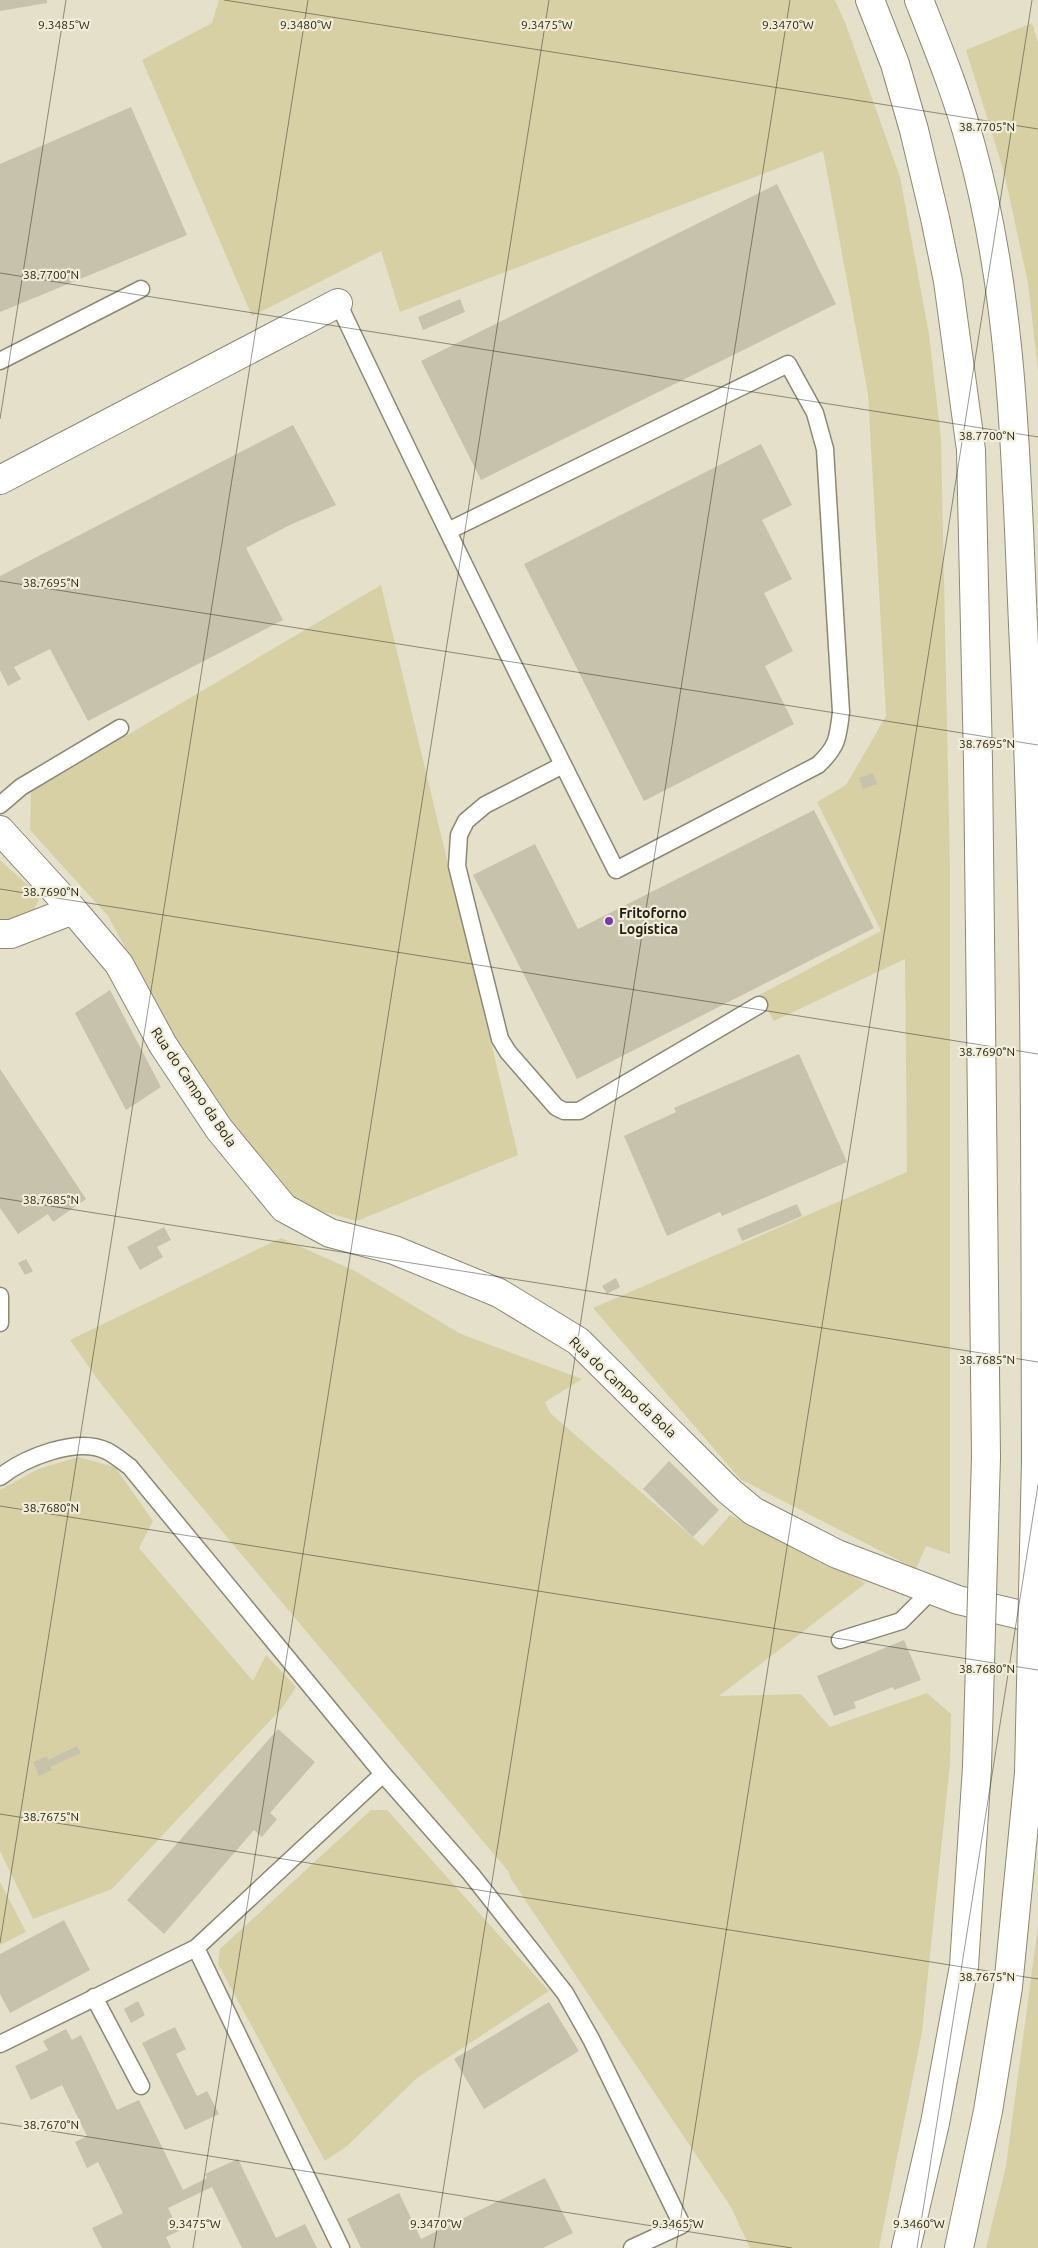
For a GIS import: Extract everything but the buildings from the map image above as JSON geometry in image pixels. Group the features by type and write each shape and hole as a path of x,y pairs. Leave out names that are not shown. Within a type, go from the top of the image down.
{"main road":[{"path":"870,0 895,64 914,130 950,290 971,450 978,761 986,1457 977,1767 964,1966 935,2123 906,2248"},
{"path":"919,0 940,52 971,145 1002,296 1014,415 1030,760 1035,1122 1036,1460 1029,1773 1008,1988 988,2111 959,2248"},
{"path":"0,480 338,303"},
{"name":"Rua do Campo da Bola","path":"0,830 119,964 164,1045 219,1129 284,1208 330,1233 394,1250 499,1293 578,1341 729,1491 753,1511 837,1554 958,1600 1038,1619"},
{"path":"0,934 11,934 73,910"}],"lane":[{"path":"0,361 141,289"},
{"path":"338,303 448,531 616,870 818,766 832,752 839,737 841,712 825,449 815,413 788,364 448,531"},
{"path":"0,805 21,787 120,728"},
{"path":"563,765 485,805 466,821 459,835 457,866 500,1039 508,1052 556,1107 564,1111 579,1110 759,1005"},
{"path":"0,1296 0,1323"},
{"path":"0,1477 10,1469 36,1456 65,1448 89,1446 106,1451 130,1467 383,1774 472,1874 565,1993 591,2039 682,2225 632,2248"},
{"path":"840,1640 901,1621 932,1590"},
{"path":"0,2044 196,1948 383,1774"},
{"path":"196,1948 341,2248"},
{"path":"94,1998 141,2086"}],"shaded area":[{"path":"219,0 835,0 846,25 900,177 929,334 941,439 950,867 950,1554 926,1546 916,1569 740,1479 593,1308 907,1172 905,959 774,1021 759,995 881,931 817,802 846,785 886,716 868,394 823,151 400,312 381,251 252,316 142,60 212,23"},
{"path":"1032,23 1038,42 1038,371 1028,283 1004,172 966,50"},
{"path":"381,585 518,1155 357,1221 314,1209 289,1198 200,1086 108,916 30,830 31,792"},
{"path":"0,860 29,886 39,900 30,916 0,921"},
{"path":"281,1238 355,1271 461,1334 582,1379 545,1402 550,1413 703,1546 730,1515 866,1583 719,1696 801,1694 830,1727 927,1693 951,1714 950,1764 922,2032 879,2248 750,2248 731,2207 511,1879 508,1871 168,1467 98,1380 70,1340"},
{"path":"78,1457 115,1467 153,1521 139,1548 253,1681 266,1655 296,1687 283,1707 112,1889 33,1919 0,1851 0,1490 38,1469"},
{"path":"371,1810 387,1810 549,1991 417,2078 347,2146 325,2161 218,1964 220,1949"},
{"path":"0,1882 26,1932 0,1945"},
{"path":"1038,1926 1038,2248 986,2248 1006,2166"}],"place":[{"name":"Fritoforno Logística","path":"609,921"}]}
